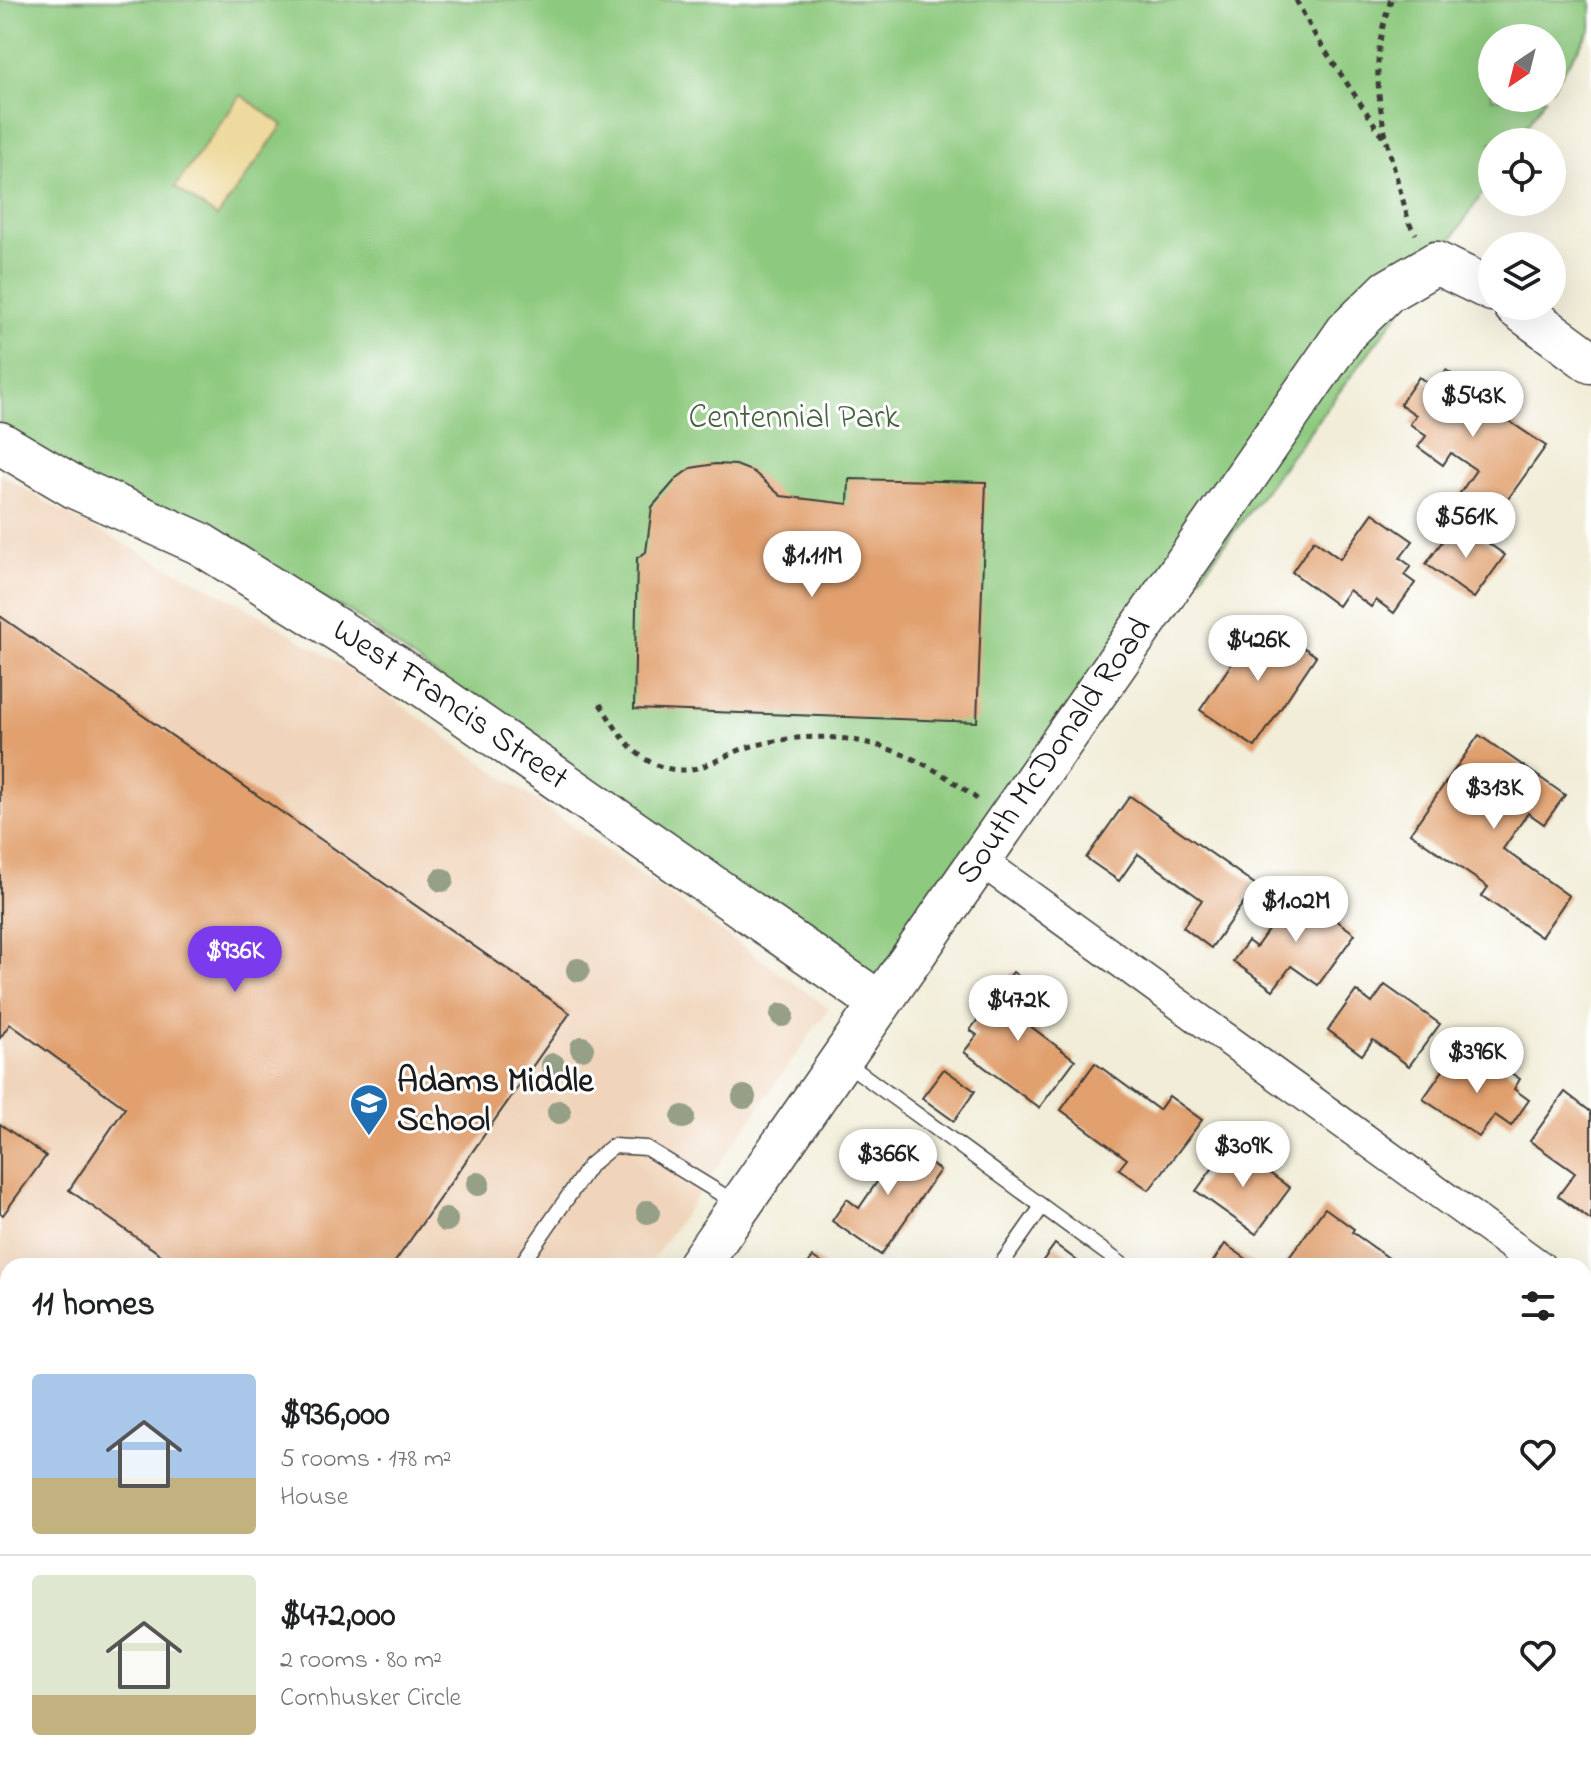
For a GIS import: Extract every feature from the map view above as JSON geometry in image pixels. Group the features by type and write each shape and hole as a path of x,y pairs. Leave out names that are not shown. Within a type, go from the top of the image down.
{"street":[{"path":"1436,263 1478,283"},
{"name":"South McDonald Road","path":"704,1258 1347,331 1388,291 1436,263"},
{"path":"1534,320 1591,362"},
{"name":"West Francis Street","path":"0,443 76,488 199,543 395,666 880,1003"},
{"path":"980,860 1529,1258"}],"lane":[{"path":"841,1059 1113,1258"},
{"path":"526,1258 590,1165 613,1146 646,1148 740,1206"},
{"path":"1006,1258 1041,1208"}],"path":[{"path":"1296,0 1316,37 1390,147"},
{"path":"1391,0 1379,32 1375,70 1409,223 1436,263"},
{"path":"600,704 632,751 652,764 678,771 696,769 727,753 772,741 814,735 865,739 921,762 973,796 1006,823"}],"shaded area":[{"name":"Adams Middle School","path":"0,474 60,510 250,609 362,677 829,1008 654,1258 0,1258"}],"green space":[{"name":"Centennial Park","path":"0,0 1591,0 1591,29 1566,67 1566,24 1478,24 1478,112 1536,112 1525,128 1478,128 1478,200 1436,263 880,1003 349,611 39,467 0,438"}],"sand":[{"path":"241,95 283,125 217,217 175,187"}],"building":[{"path":"1446,370 1512,417 1509,421 1546,446 1493,520 1458,496 1476,470 1451,453 1443,465 1418,447 1426,436 1410,424 1416,415 1400,404 1419,377 1434,388"},
{"path":"736,465 754,472 781,496 848,504 849,479 986,482 977,722 634,709 637,558 646,552 652,507 677,478 691,468"},
{"path":"1373,513 1413,541 1400,558 1411,566 1404,575 1415,583 1394,613 1376,600 1371,607 1349,590 1338,606 1292,572 1314,540 1340,559"},
{"path":"1457,521 1505,555 1474,598 1426,564"},
{"path":"0,616 570,1013 398,1258 166,1258 69,1190 125,1108 10,1024 0,1038"},
{"path":"1262,619 1316,656 1255,747 1200,710"},
{"path":"1479,735 1565,795 1544,824 1528,813 1503,849 1569,896 1541,937 1482,896 1488,887 1410,833"},
{"path":"1130,796 1256,885 1211,948 1183,927 1202,900 1138,854 1119,881 1086,858"},
{"path":"1296,891 1355,934 1318,985 1291,966 1273,990 1233,961 1248,941 1256,947"},
{"path":"1013,972 1045,995 1025,1022 1075,1060 1039,1108 964,1052 977,1035 970,1030"},
{"path":"1385,985 1440,1024 1409,1066 1373,1040 1362,1055 1328,1030 1356,991 1372,1003"},
{"path":"1482,1054 1520,1079 1514,1089 1529,1100 1511,1126 1495,1115 1479,1137 1423,1099 1451,1059 1470,1072"},
{"path":"1095,1063 1159,1110 1169,1096 1202,1120 1149,1190 1119,1169 1127,1159 1061,1110"},
{"path":"944,1069 975,1091 954,1121 922,1098"},
{"path":"1565,1092 1591,1112 1591,1220 1558,1196 1575,1173 1530,1141"},
{"path":"0,1124 46,1156 3,1215 0,1213"},
{"path":"893,1138 940,1170 881,1255 832,1221 847,1199 859,1208 883,1173 873,1166"},
{"path":"1230,1144 1290,1188 1256,1234 1196,1191"},
{"path":"1325,1208 1389,1258 1289,1258"},
{"path":"1055,1244 1073,1258 1045,1258"},
{"path":"1225,1244 1245,1258 1215,1258"}],"place":[{"name":"Adams Middle School","path":"369,1137"}]}
